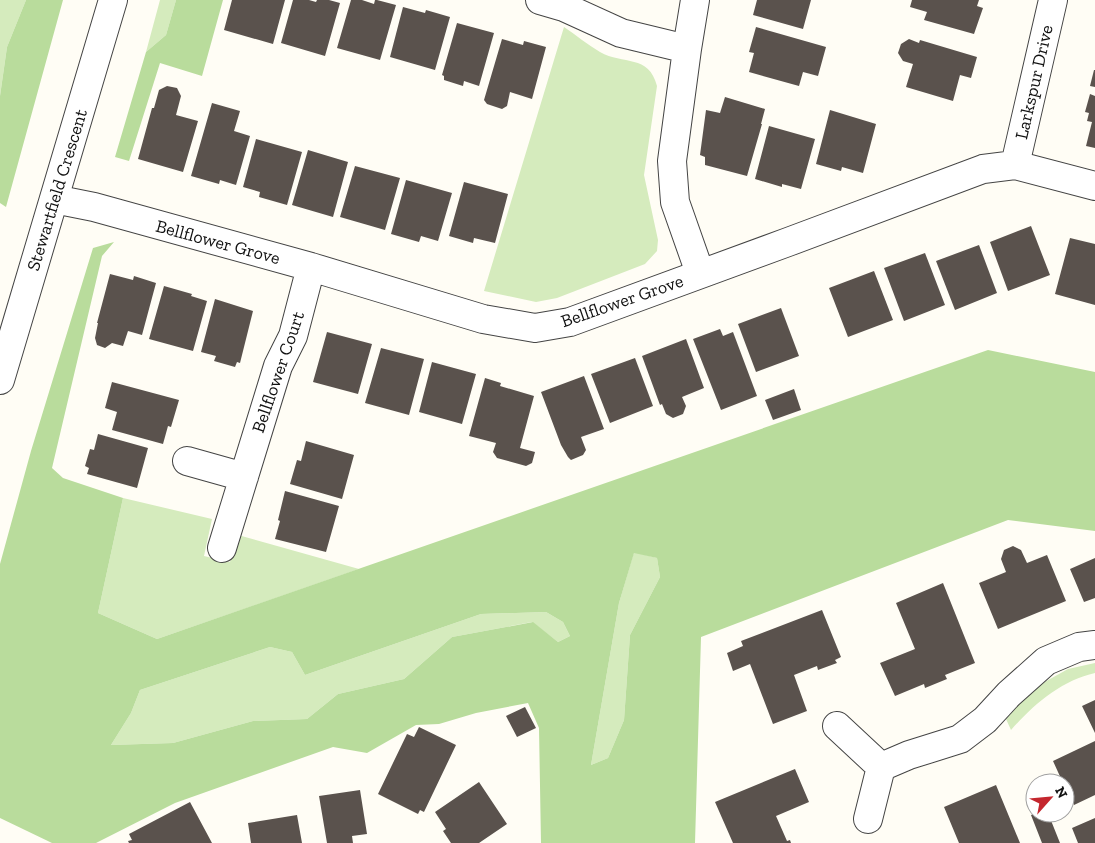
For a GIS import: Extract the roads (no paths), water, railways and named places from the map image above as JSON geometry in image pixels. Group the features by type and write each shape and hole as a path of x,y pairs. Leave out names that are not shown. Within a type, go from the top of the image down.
{"street":[{"name":"Stewartfield Crescent","path":"0,380 113,0"},
{"path":"540,0 564,7 622,33 687,49"},
{"path":"695,0 672,161 675,202 700,273"},
{"name":"Larkspur Drive","path":"1015,165 1053,0"},
{"name":"Bellflower Grove","path":"54,199 94,207 311,267 484,318 534,328 570,322 983,169 1015,165 1095,186"},
{"name":"Bellflower Court","path":"222,548 278,366 293,336 311,267"},
{"path":"187,461 244,477"},
{"path":"881,767 909,755 960,739 985,720 1009,694 1046,661 1079,647 1095,645"},
{"path":"837,726 881,767"},
{"path":"868,820 881,767"}]}
